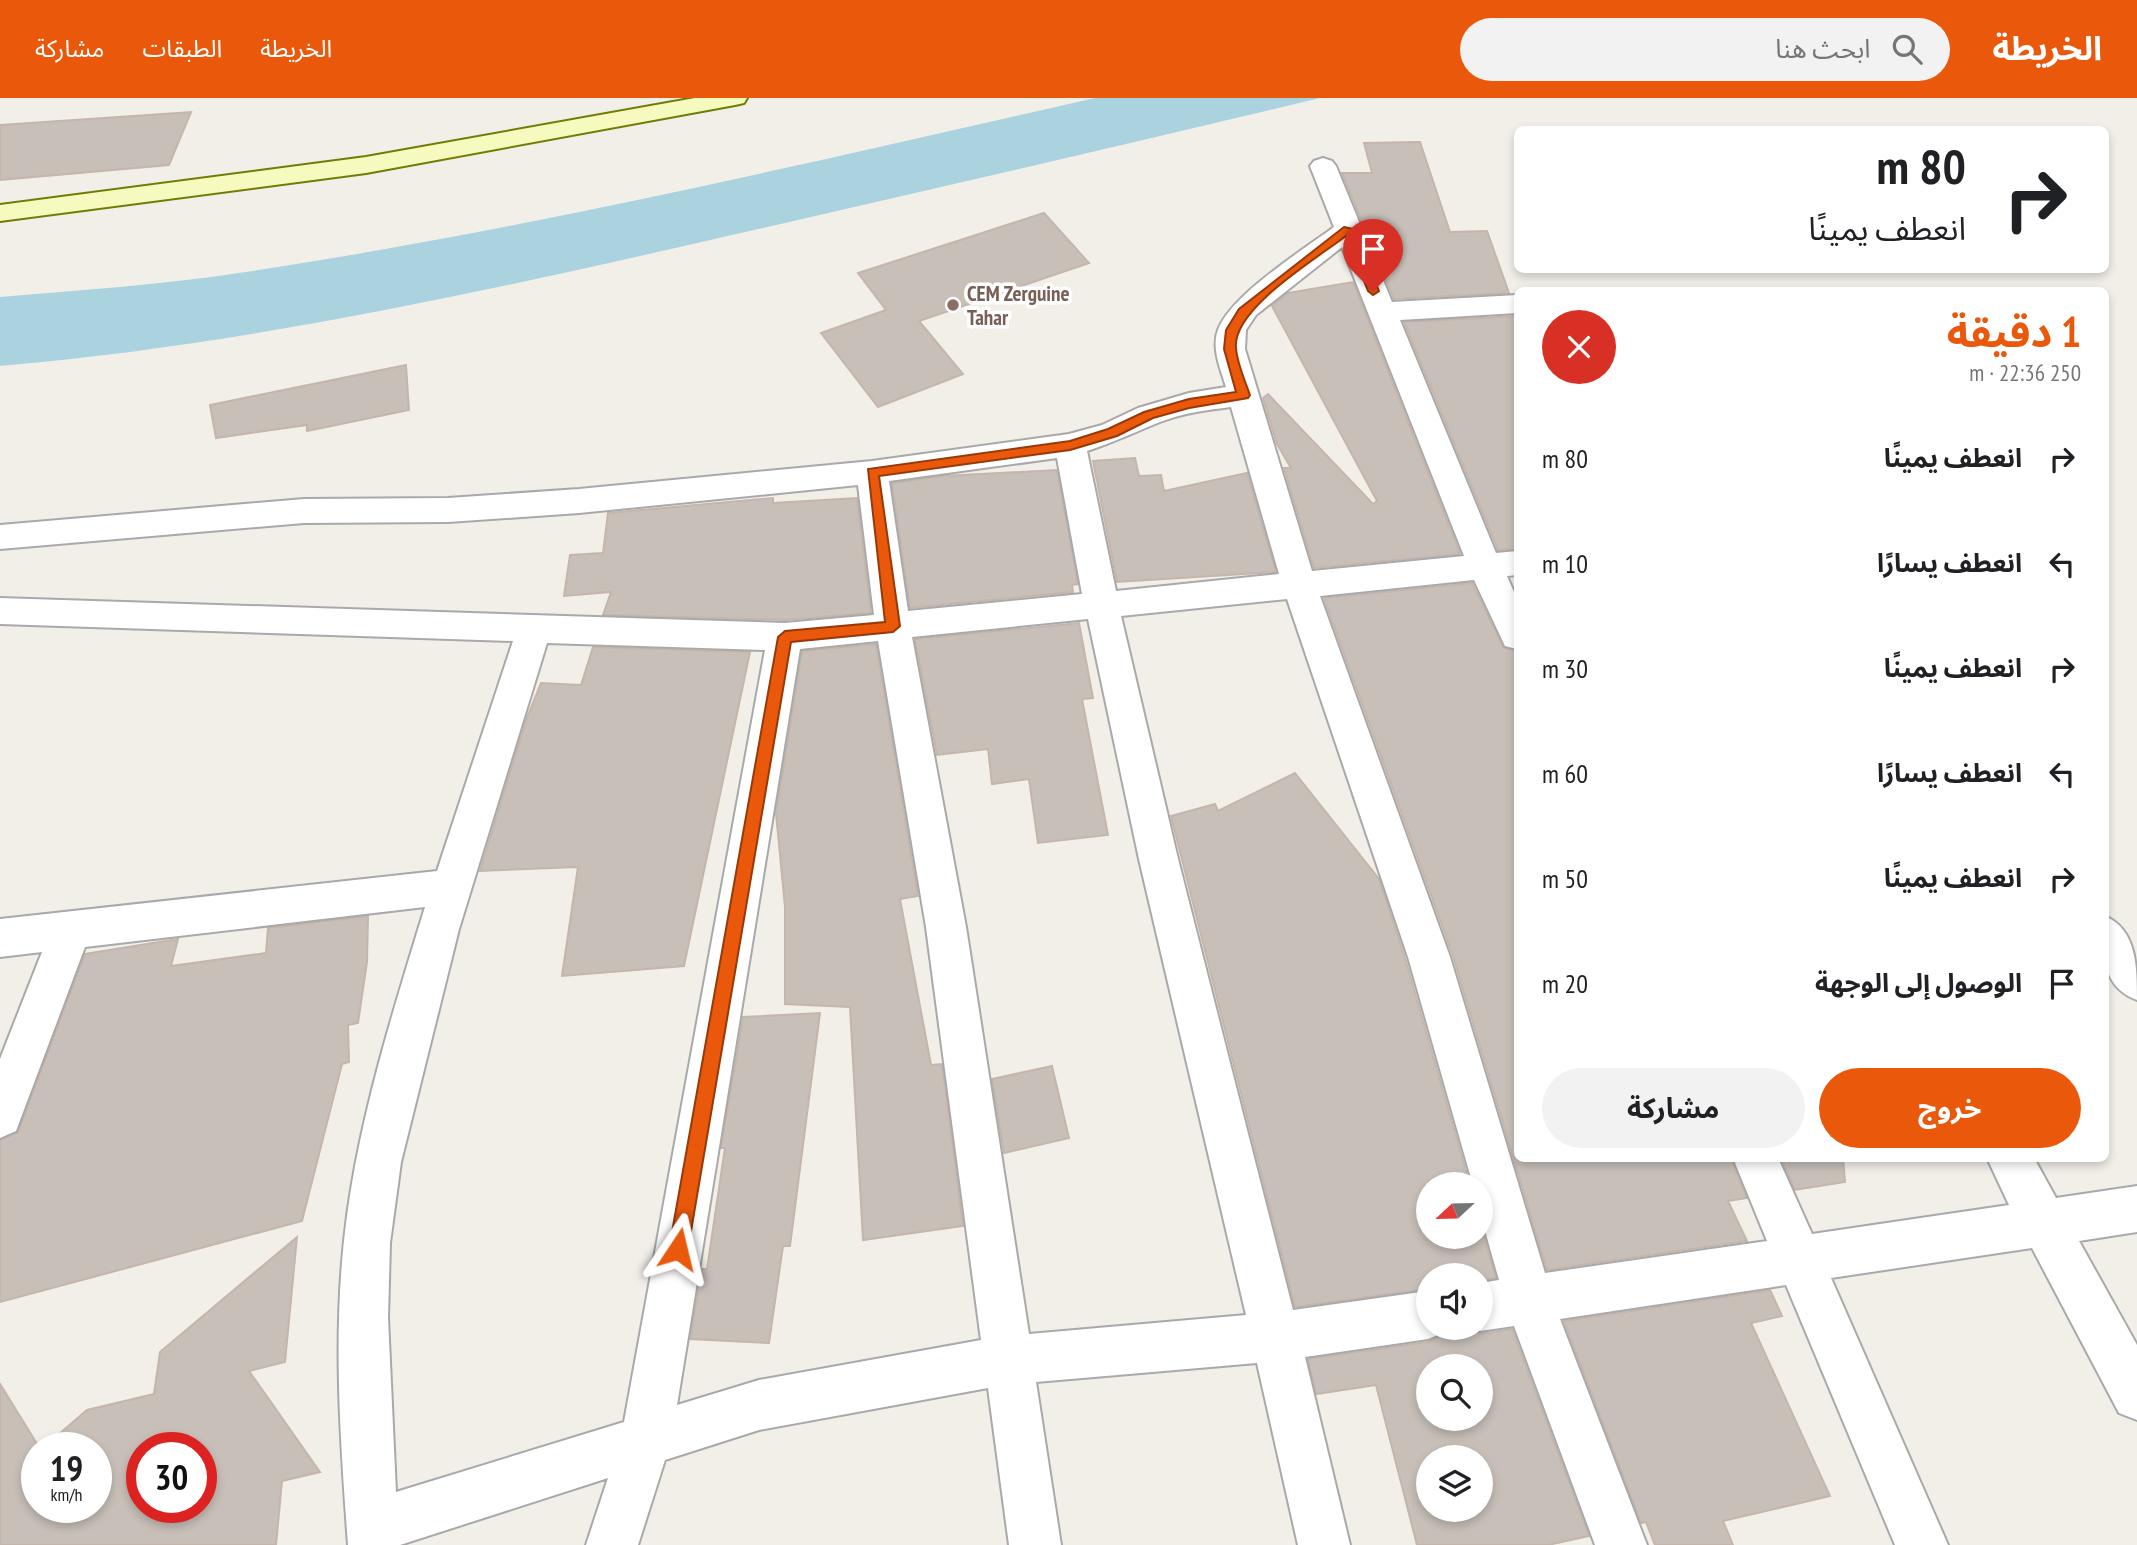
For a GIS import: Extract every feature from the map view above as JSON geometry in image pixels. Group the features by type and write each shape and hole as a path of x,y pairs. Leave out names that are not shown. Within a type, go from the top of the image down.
{"main road":[{"path":"0,213 366,165 735,98"}],"street":[{"path":"1323,166 1382,312 1501,565 1514,623"},
{"path":"1348,229 1245,309 1232,330 1230,349 1299,585 1429,957 1529,1300 1621,1545"},
{"path":"1382,312 1514,304"},
{"path":"0,537 304,511 448,510 579,501 872,472 1070,445 1189,403 1243,395"},
{"path":"1070,445 1100,606 1277,1337 1324,1545"},
{"path":"872,472 893,626 946,927 1035,1545"},
{"path":"0,611 785,637 1501,565"},
{"path":"534,630 449,887 375,1176 363,1334 373,1536 646,1440 758,1405 1009,1360 1277,1337 1416,1317"},
{"path":"612,1545 646,1440 785,637"},
{"path":"0,938 449,887"},
{"path":"0,1116 70,932"},
{"path":"2109,940 2137,981"},
{"path":"1757,1162 1922,1545"},
{"path":"2011,1162 2137,1395"},
{"path":"1493,1305 2137,1209"}],"water":[{"path":"1095,98 1320,98 693,244 435,300 175,346 0,366 0,297 209,277 454,237 669,193"}],"building":[{"path":"191,112 169,165 0,180 0,125"},
{"path":"1420,142 1450,232 1487,231 1509,293 1394,299 1342,173 1372,173 1364,143"},
{"path":"1044,213 1089,263 919,321 963,374 878,407 821,333 886,310 858,273"},
{"path":"1353,282 1460,554 1314,568 1284,468 1291,468 1277,444 1263,398 1268,394 1373,504 1377,501 1272,306 1288,293"},
{"path":"1514,316 1514,549 1498,550 1404,322"},
{"path":"406,365 409,410 307,431 307,425 216,438 210,405"},
{"path":"1135,458 1139,476 1161,475 1164,491 1247,473 1276,572 1117,582 1093,461"},
{"path":"1057,470 1078,584 1072,585 1073,592 910,608 892,483 942,476"},
{"path":"773,498 773,503 857,498 871,613 785,620 603,615 611,592 564,596 570,555 603,553 608,513"},
{"path":"1472,583 1503,647 1514,650 1514,1160 1453,956 1324,598"},
{"path":"1079,623 1093,698 1082,699 1108,835 1038,843 1029,779 992,784 988,749 937,755 915,639"},
{"path":"876,644 918,896 900,899 931,1065 942,1064 963,1226 863,1240 850,1007 785,1004 785,907 776,813 802,651"},
{"path":"593,647 750,652 684,966 562,976 578,867 480,871 526,720 541,683 581,685"},
{"path":"1295,773 1379,879 1405,958 1466,1172 1416,1172 1416,1250 1488,1250 1492,1263 1416,1263 1416,1291 1295,1307 1171,816 1215,804 1218,811"},
{"path":"368,916 367,962 358,1023 348,1025 349,1062 342,1064 302,1221 0,1302 0,1140 18,1132 85,954 178,939 171,966 266,953 268,928"},
{"path":"820,1013 790,1246 783,1246 769,1343 690,1339 702,1269 707,1269 725,1148 721,1148 743,1017"},
{"path":"1052,1066 1069,1138 1004,1153 992,1079"},
{"path":"1515,1162 1733,1162 1747,1198 1728,1201 1747,1241 1547,1270"},
{"path":"1783,1162 1843,1162 1845,1182 1795,1190"},
{"path":"297,1237 285,1362 249,1371 320,1472 282,1481 276,1545 0,1545 0,1384 30,1432 21,1432 21,1523 112,1523 112,1432 61,1432 87,1410 154,1394 160,1352"},
{"path":"1770,1290 1782,1316 1751,1323 1830,1496 1723,1521 1733,1545 1655,1545 1646,1522 1641,1523 1564,1321"},
{"path":"1512,1329 1589,1536 1548,1545 1417,1545 1376,1385 1316,1394 1308,1359 1428,1342 1493,1340 1493,1332"}],"place":[{"name":"CEM Zerguine Tahar","path":"953,305"}],"route":[{"path":"678,1249 785,637 893,626 872,472 1070,445 1189,403 1243,395 1230,349 1232,330 1245,309 1348,229 1373,291"}]}
